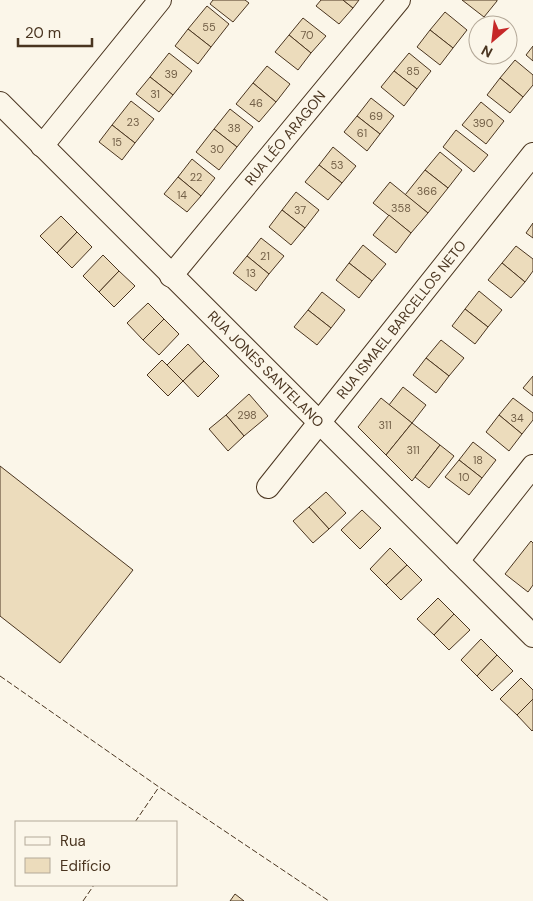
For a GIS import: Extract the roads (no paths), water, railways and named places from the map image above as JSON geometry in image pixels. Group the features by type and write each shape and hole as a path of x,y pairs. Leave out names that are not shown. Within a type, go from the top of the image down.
{"street":[{"path":"42,146 160,0"},
{"name":"RUA LÉO ARAGON","path":"171,276 399,0"},
{"name":"RUA JONES SANTELANO","path":"0,103 533,636"},
{"name":"RUA ISMAEL BARCELLOS NETO","path":"268,486 533,154"},
{"path":"458,561 533,466"}]}
